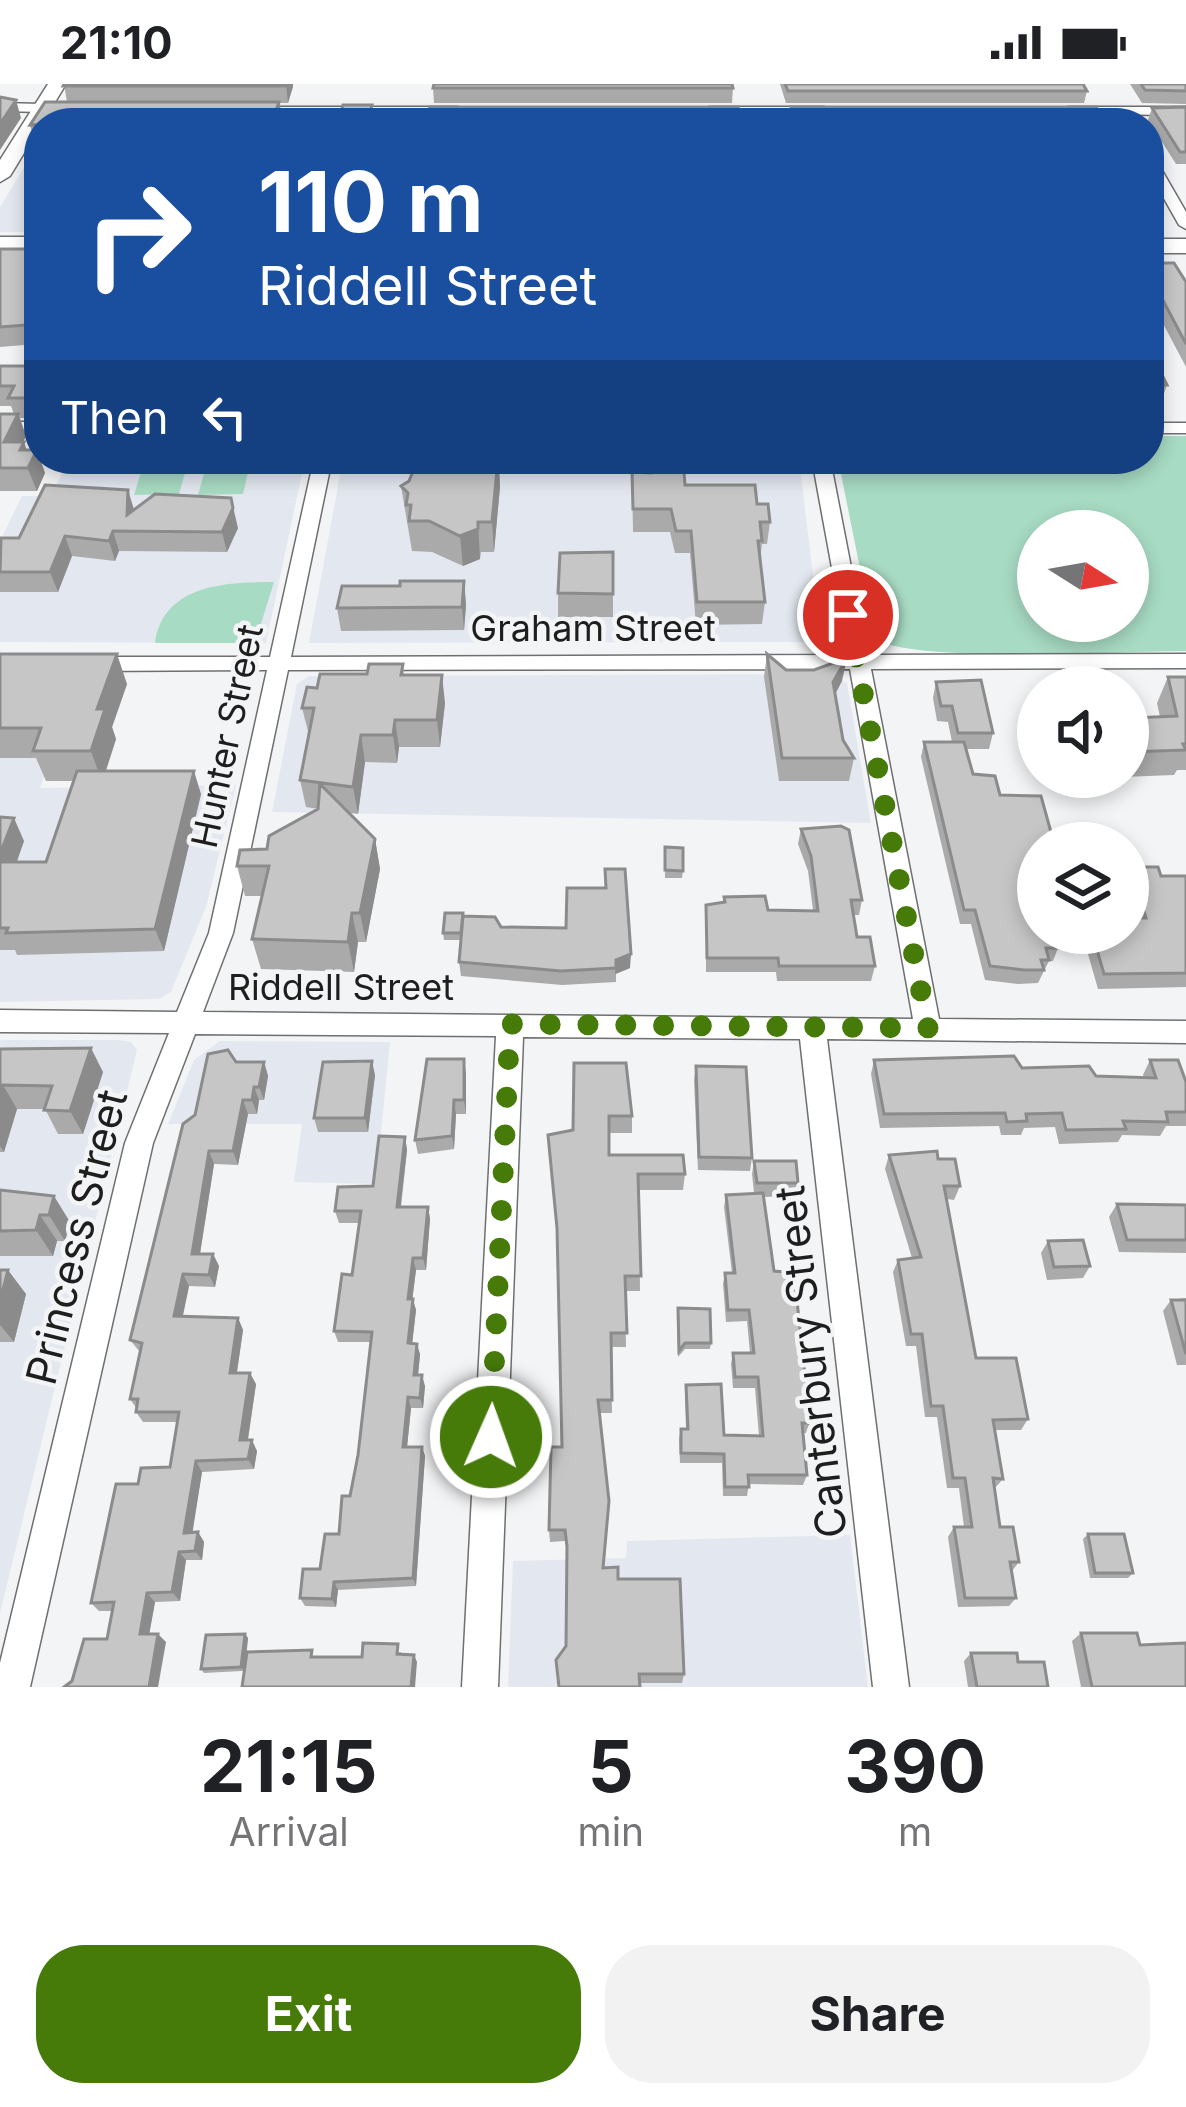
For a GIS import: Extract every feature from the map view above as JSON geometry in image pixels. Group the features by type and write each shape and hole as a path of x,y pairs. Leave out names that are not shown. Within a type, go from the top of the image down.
{"main road":[{"path":"0,176 24,144"}],"street":[{"path":"756,90 759,108"},
{"path":"1112,96 1119,108"},
{"path":"1164,186 1186,225"},
{"name":"Hunter Street","path":"185,1022 221,933 320,474"},
{"path":"824,474 928,1028"},
{"name":"Graham Street","path":"64,664 1186,661"},
{"name":"Riddell Street","path":"0,1022 1186,1032"},
{"name":"Princess Street","path":"12,1687 132,1168 159,1082 185,1022"},
{"path":"480,1687 510,1024"},
{"name":"Canterbury Street","path":"812,1028 891,1687"}],"shaded area":[{"path":"24,168 24,232 0,232 0,207"},
{"path":"62,474 302,474 266,643 0,642 0,541 22,496 51,496"},
{"path":"340,474 801,474 821,642 309,643"},
{"path":"831,674 847,683 871,823 272,812 297,684 309,676"},
{"path":"77,680 40,788 236,785 206,907 171,992 159,999 0,1002 0,681"},
{"path":"0,1040 118,1040 131,1042 137,1050 0,1613"},
{"path":"220,1041 390,1042 376,1184 294,1182 302,1124 168,1124 194,1060"},
{"path":"850,1535 868,1687 508,1687 513,1561 626,1558 627,1541"}],"green space":[{"path":"1164,436 1186,436 1186,651 973,654 895,646 874,638 841,474 1164,474"},
{"path":"140,474 185,474 179,494 134,495"},
{"path":"204,474 248,474 243,494 198,495"},
{"path":"274,582 255,643 155,643 160,623 184,598 218,586"}],"building":[{"path":"64,84 286,84 63,86"},
{"path":"434,84 732,84 733,88 433,88"},
{"path":"785,84 1083,84 1087,91 788,91"},
{"path":"1141,84 1186,84 1186,91 1145,90"},
{"path":"0,97 16,100 0,124"},
{"path":"45,102 279,102 277,108 41,108"},
{"path":"738,107 738,108 430,108"},
{"path":"791,107 1097,108 791,108"},
{"path":"1186,107 1186,152 1180,152 1164,127 1164,108 1152,108"},
{"path":"0,249 24,249 24,325 0,327"},
{"path":"1164,263 1174,263 1186,282 1186,344 1164,302"},
{"path":"0,366 24,366 24,398 8,398 14,386 0,386"},
{"path":"0,414 18,414 4,442 24,442 20,450 24,450 24,468 0,468"},
{"path":"412,474 497,474 492,522 478,522 478,529 460,536 429,521 409,521 411,505 406,505 408,493 401,486"},
{"path":"632,474 684,474 685,485 755,485 757,504 768,504 770,522 760,522 762,541 758,541 765,602 697,602 691,531 676,531 671,509 633,509"},
{"path":"45,485 128,490 127,515 155,494 231,498 233,508 222,532 113,531 109,541 65,536 50,572 0,572 1,538 19,538"},
{"path":"613,552 613,594 558,593 560,553"},
{"path":"400,581 464,581 462,607 337,608 342,586 400,586"},
{"path":"0,654 117,654 97,709 105,709 91,751 33,751 41,728 0,728"},
{"path":"767,654 786,670 814,670 847,658 833,682 843,740 854,758 782,758"},
{"path":"369,664 403,664 401,675 442,675 437,720 395,720 393,735 361,735 353,787 300,780 314,708 302,708 307,687 317,688 320,674 367,674"},
{"path":"1168,677 1186,677 1186,750 1149,751 1149,717 1177,716"},
{"path":"981,680 993,733 958,733 952,706 941,706 936,682"},
{"path":"924,742 964,742 973,774 995,776 1000,795 1042,798 1048,822 1017,822 1017,954 1048,954 1049,960 1041,960 1044,970 990,966 975,910 964,910"},
{"path":"77,771 194,771 155,929 6,933 8,928 0,928 0,862 46,862"},
{"path":"320,784 375,839 360,913 352,913 348,942 252,939 269,866 237,866 240,850 267,849 269,836 318,809"},
{"path":"0,817 14,818 0,854"},
{"path":"841,826 849,830 862,900 851,900 857,937 870,937 875,966 779,966 778,958 707,958 706,905 725,902 724,897 765,896 768,910 818,911 811,856 801,829"},
{"path":"665,847 683,848 683,871 665,870"},
{"path":"1149,867 1158,867 1161,876 1186,876 1186,973 1104,974 1098,954 1149,954"},
{"path":"605,869 625,869 631,954 616,960 616,968 561,971 459,962 463,916 495,917 501,927 566,928 567,888 606,888"},
{"path":"445,913 463,913 461,933 443,933"},
{"path":"91,1048 70,1111 44,1110 52,1086 3,1085 0,1095 0,1049"},
{"path":"228,1050 236,1062 264,1062 259,1087 254,1087 252,1100 243,1100 233,1151 209,1151 192,1254 213,1254 209,1275 183,1274 174,1316 238,1318 230,1373 250,1373 240,1440 252,1440 248,1459 196,1461 184,1533 198,1532 195,1551 179,1552 172,1592 147,1593 140,1634 158,1634 149,1687 64,1687 72,1681 84,1639 107,1639 114,1602 91,1603 116,1484 138,1484 141,1468 170,1467 179,1412 136,1412 138,1399 130,1399 142,1343 130,1340 183,1124 195,1115 208,1054"},
{"path":"1014,1056 1022,1068 1089,1066 1096,1076 1156,1078 1150,1060 1178,1060 1186,1082 1186,1112 1166,1112 1168,1122 1123,1121 1126,1129 1066,1130 1062,1113 1026,1114 1027,1121 1007,1122 1005,1113 884,1114 874,1060"},
{"path":"427,1059 464,1059 464,1100 454,1100 452,1136 415,1140"},
{"path":"372,1061 365,1118 314,1118 323,1062"},
{"path":"574,1063 626,1063 632,1116 609,1116 609,1155 683,1155 685,1174 638,1174 641,1276 625,1276 627,1333 611,1333 612,1400 598,1400 609,1501 603,1568 618,1567 618,1579 680,1579 684,1674 639,1674 640,1687 559,1687 556,1660 566,1646 567,1546 565,1530 549,1530 551,1447 562,1447 557,1228 548,1135 573,1130"},
{"path":"696,1066 746,1067 752,1158 699,1157"},
{"path":"379,1136 405,1137 397,1207 428,1207 423,1258 413,1258 408,1299 413,1299 408,1343 417,1344 414,1375 422,1375 420,1398 408,1397 403,1447 422,1447 413,1578 334,1582 332,1599 300,1598 303,1569 320,1569 325,1534 339,1534 342,1496 350,1496 358,1455 372,1332 334,1331 342,1274 352,1275 361,1211 335,1211 338,1187 373,1186"},
{"path":"937,1151 938,1159 955,1159 960,1186 944,1186 976,1358 1016,1358 1028,1419 993,1420 1003,1479 993,1478 1000,1527 1013,1527 1019,1562 1010,1562 1016,1598 965,1598 954,1527 972,1527 965,1478 953,1478 943,1406 931,1406 922,1334 911,1334 898,1260 921,1257 889,1155"},
{"path":"754,1161 796,1161 798,1183 757,1183"},
{"path":"0,1190 54,1196 49,1215 40,1215 36,1230 0,1231"},
{"path":"763,1193 774,1271 785,1272 788,1291 796,1291 810,1423 802,1423 807,1475 748,1475 749,1487 725,1487 724,1454 681,1453 681,1429 688,1429 686,1385 721,1384 724,1435 763,1436 758,1377 735,1377 733,1353 754,1353 749,1310 728,1310 725,1273 735,1273 726,1195"},
{"path":"1117,1204 1186,1205 1186,1240 1127,1240"},
{"path":"1083,1240 1090,1266 1054,1267 1048,1241"},
{"path":"0,1270 8,1270 0,1301"},
{"path":"1171,1300 1186,1300 1186,1354"},
{"path":"678,1308 710,1309 711,1343 685,1343 679,1351"},
{"path":"1088,1534 1124,1534 1133,1573 1095,1573"},
{"path":"1081,1633 1137,1633 1140,1645 1186,1643 1186,1687 1092,1687"},
{"path":"245,1634 241,1667 201,1669 206,1635"},
{"path":"363,1643 398,1644 397,1654 414,1655 411,1687 242,1687 247,1652 312,1650 311,1657 362,1657"},
{"path":"971,1653 1017,1653 1018,1662 1044,1662 1048,1687 977,1687"}],"route":[{"path":"491,1437 510,1024 928,1028 848,615"}]}
